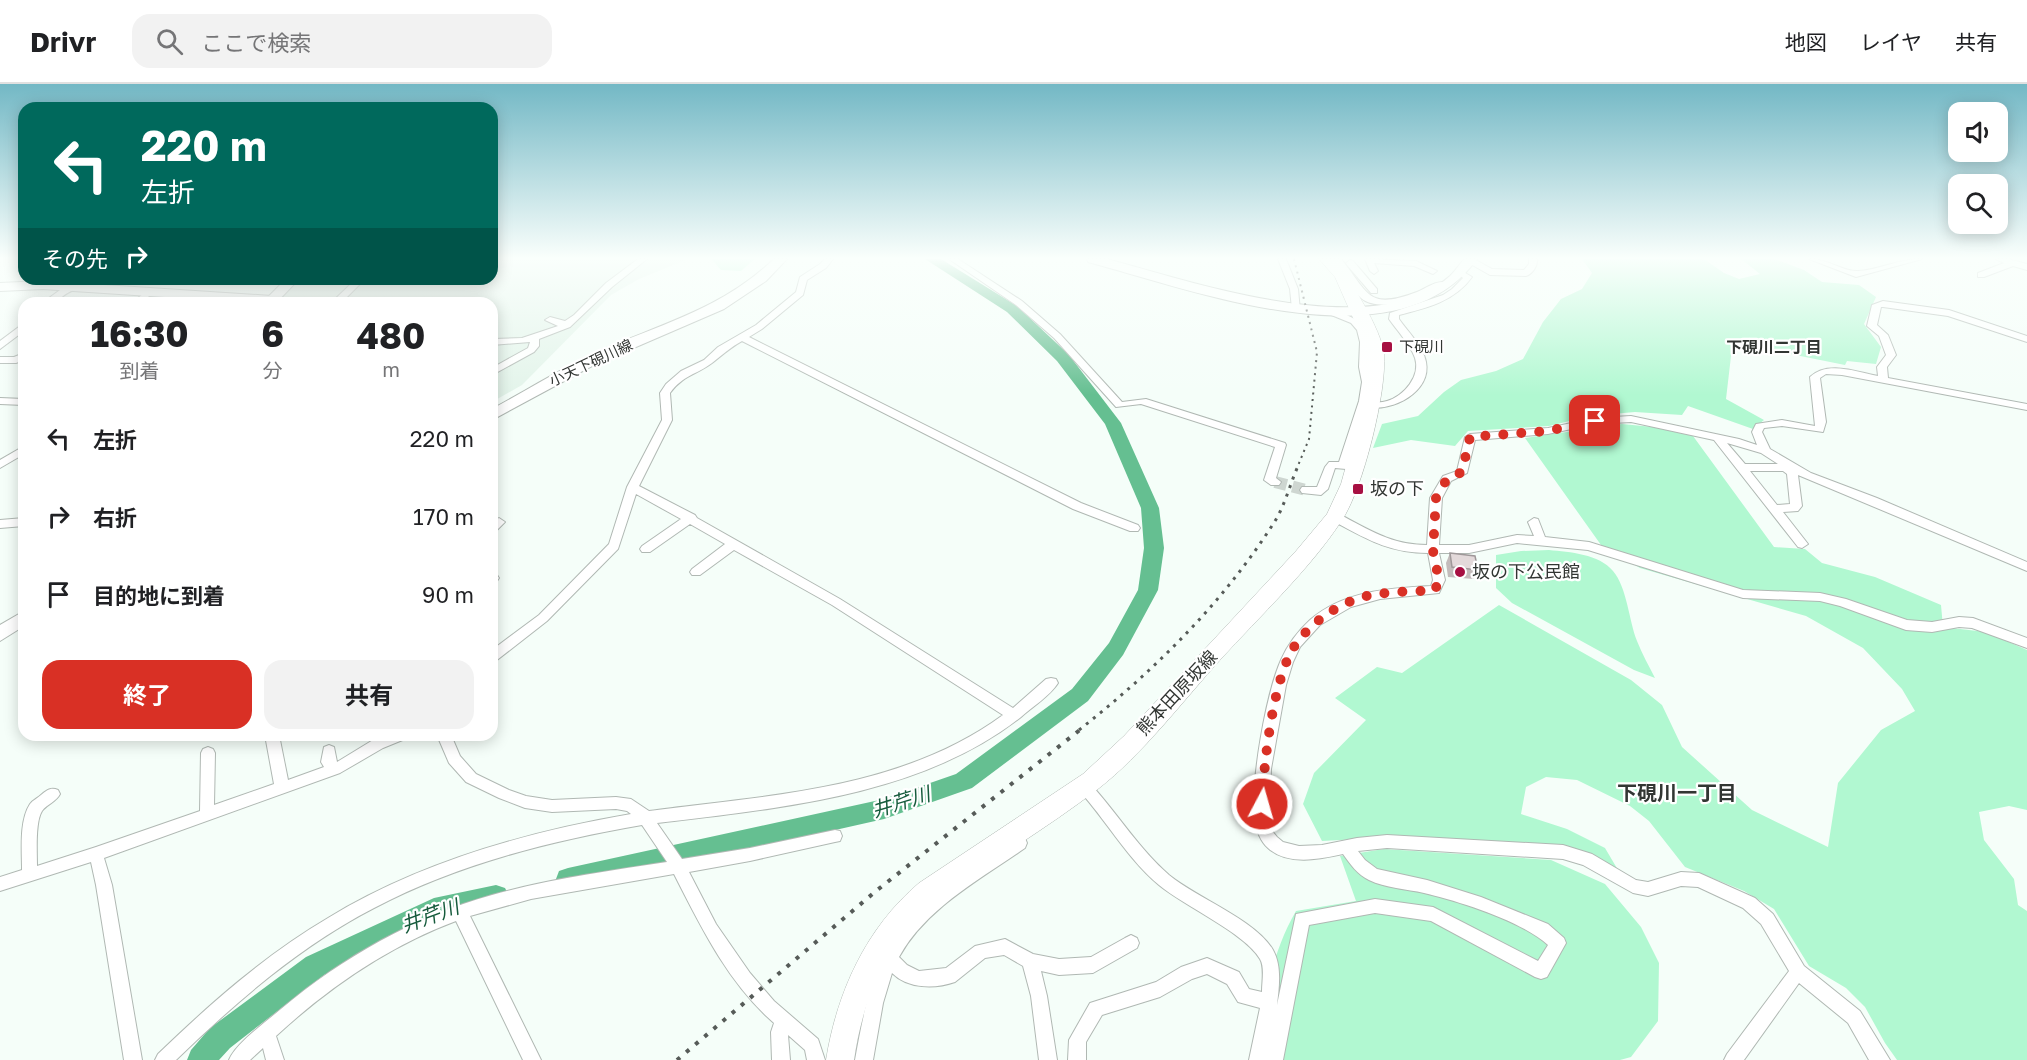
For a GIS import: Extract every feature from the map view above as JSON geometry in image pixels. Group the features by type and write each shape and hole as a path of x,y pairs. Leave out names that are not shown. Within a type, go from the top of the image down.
{"main road":[{"name":"小天下硯川線","path":"498,412 587,363 725,305"},
{"path":"1271,305 1297,309 1327,310 1358,310 1398,305"},
{"name":"熊本田原坂線","path":"840,1060 850,1008 866,973 903,913 928,891 1091,781 1132,742 1303,556 1335,517 1350,484 1356,442 1371,405 1375,386 1376,352 1355,305"}],"street":[{"path":"498,342 535,339 567,325 588,305"},
{"path":"498,652 543,618 614,546 633,488 667,420 666,393 670,386 684,373 707,362 722,349 759,327 785,305"},
{"path":"1021,305 1057,336 1120,405 1142,401 1281,445 1270,480 1275,482"},
{"path":"1296,305 1297,309"},
{"path":"1371,405 1385,405 1394,402 1416,384 1420,375 1421,363 1394,319 1395,313 1422,305"},
{"path":"1881,305 1877,306 1872,326 1883,335 1891,355 1882,367 1883,379"},
{"path":"1887,305 1949,313 2027,339"},
{"path":"1306,490 1317,492 1322,489 1330,467 1333,464 1342,467 1356,442 1367,382 1364,367 1365,342 1361,329 1353,321 1327,310"},
{"path":"550,320 567,325"},
{"path":"2,342 18,330"},
{"path":"742,337 1077,506 1134,528"},
{"path":"498,369 531,350 535,339"},
{"path":"0,360 18,359"},
{"path":"1765,451 1757,432 1760,426 1772,422 1787,423 1819,430 1821,422 1815,377 1817,374 1842,372 2027,407"},
{"path":"0,401 18,402"},
{"path":"1881,1060 1875,1054 1854,1017 1798,972 1767,919 1749,903 1699,880 1680,879 1648,889 1633,886 1587,859 1563,852 1402,842 1369,843 1298,853 1278,846 1266,835 1261,818 1273,720 1282,674 1290,654 1302,635 1347,603 1367,596 1435,590 1439,580 1433,551 1436,498 1447,479 1462,472 1470,437 1548,431 1595,421 1631,419 1718,438 1765,451 1807,476 1873,501 2027,567"},
{"path":"1718,438 1802,544"},
{"path":"0,465 18,453"},
{"path":"1741,468 1787,466"},
{"path":"1774,509 1796,506 1792,473 1787,466"},
{"path":"633,488 691,518 836,602 1014,715"},
{"path":"1335,517 1390,545 1433,551 1469,549 1517,539 1589,546 1743,594 1831,600 1906,625 1932,627 1959,621 1973,623 2027,643"},
{"path":"646,549 691,518"},
{"path":"0,524 18,522"},
{"path":"1534,522 1541,540"},
{"path":"696,572 734,544"},
{"path":"0,634 18,620"},
{"path":"164,1060 205,1020 261,972 334,922 391,892 454,866 525,845 649,821 795,799 845,788 920,766 960,750 1014,715 1051,683"},
{"path":"273,741 282,787"},
{"path":"0,884 96,854 335,769 389,741"},
{"path":"446,741 454,759 471,778 525,802 552,807 615,803 631,805 649,821 678,866 716,937 760,998 812,1045 816,1060"},
{"path":"329,751 328,762 335,769"},
{"path":"207,814 208,753"},
{"path":"867,1058 876,998 898,944 939,899 1110,775"},
{"path":"1089,792 1108,812 1137,853 1164,880 1249,938 1267,956 1271,968 1258,1060"},
{"path":"29,875 31,823 36,807 53,794"},
{"path":"237,1060 290,1010 321,986 377,951 459,913 545,889 738,857 835,836"},
{"path":"1274,1060 1302,919 1375,906 1433,914 1541,971 1558,943 1542,929 1481,904 1427,887 1373,875 1360,865 1346,847"},
{"path":"96,854 104,885 133,1060"},
{"path":"459,913 532,1060"},
{"path":"890,959 901,971 918,979 949,976 981,951 1005,947 1030,961 1059,966 1093,965 1131,943"},
{"path":"1030,961 1039,996 1048,1060"},
{"path":"1077,1060 1078,1040 1096,1009 1160,989 1187,973 1207,966 1233,978 1244,996 1268,1002"},
{"path":"1733,1060 1798,972"},
{"path":"781,1060 779,1032 783,1020"},
{"path":"266,1033 275,1060"}],"shaded area":[{"path":"498,305 602,305 522,385 498,399"}],"green space":[{"path":"1557,305 1873,305 1864,324 1881,347 1876,364 1847,361 1845,365 1765,349 1733,339 1726,399 1764,420 1753,429 1688,406 1682,415 1635,412 1590,416 1549,426 1468,431 1455,446 1411,440 1373,448 1382,424 1418,416 1461,380 1496,371 1523,359 1543,322"},
{"path":"1622,424 1653,427 1693,436 1774,547 1805,549 1822,563 1875,577 1941,605 1943,627 1986,632 2027,650 2027,810 2009,806 1979,812 1984,840 2014,879 2018,905 2027,911 2027,1060 1897,1060 1865,1007 1846,988 1809,966 1774,909 1744,891 1685,867 1649,821 1630,806 1577,780 1546,777 1526,787 1521,814 1567,829 1605,848 1618,870 1593,857 1398,837 1322,841 1303,804 1314,773 1366,720 1335,698 1377,667 1402,673 1499,605 1631,680 1662,705 1682,747 1752,810 1828,847 1838,783 1881,730 1915,711 1902,689 1863,648 1806,616 1640,568 1601,545 1525,438"},
{"path":"1549,550 1592,557 1613,571 1622,586 1637,641 1655,678 1634,670 1512,603 1496,588 1496,555"},
{"path":"1384,849 1551,860 1605,884 1641,927 1659,963 1658,1021 1631,1057 1620,1060 1251,1060 1274,965 1287,928 1296,911 1356,901 1340,856"}],"building":[{"path":"1450,553 1475,556 1478,570 1452,567"}],"waterway":[{"name":"井芹川","path":"568,879 884,809 964,781 1080,695 1116,649 1148,590 1154,548 1150,508 1113,423 1063,358 1005,305"},
{"name":"井芹川","path":"201,1060 220,1038 315,966 434,910 496,896"}],"tunnel":[{"path":"1275,482 1306,490"}],"railway":[{"path":"1297,468 1309,439 1317,352 1305,305"},
{"path":"1079,730 1161,659 1233,580 1275,521 1298,466"},
{"path":"677,1060 876,891 1081,729"}],"place":[{"name":"下硯川","path":"1387,347"},
{"name":"坂の下","path":"1358,489"},
{"name":"坂の下公民館","path":"1460,572"}],"district":[{"name":"下硯川二丁目","path":"1774,347"},
{"name":"下硯川一丁目","path":"1677,793"}],"route":[{"path":"1262,804 1273,720 1282,674 1290,654 1302,635 1334,610 1347,603 1367,596 1435,590 1439,580 1433,551 1436,498 1447,479 1462,472 1470,437 1548,431 1595,421"}]}
